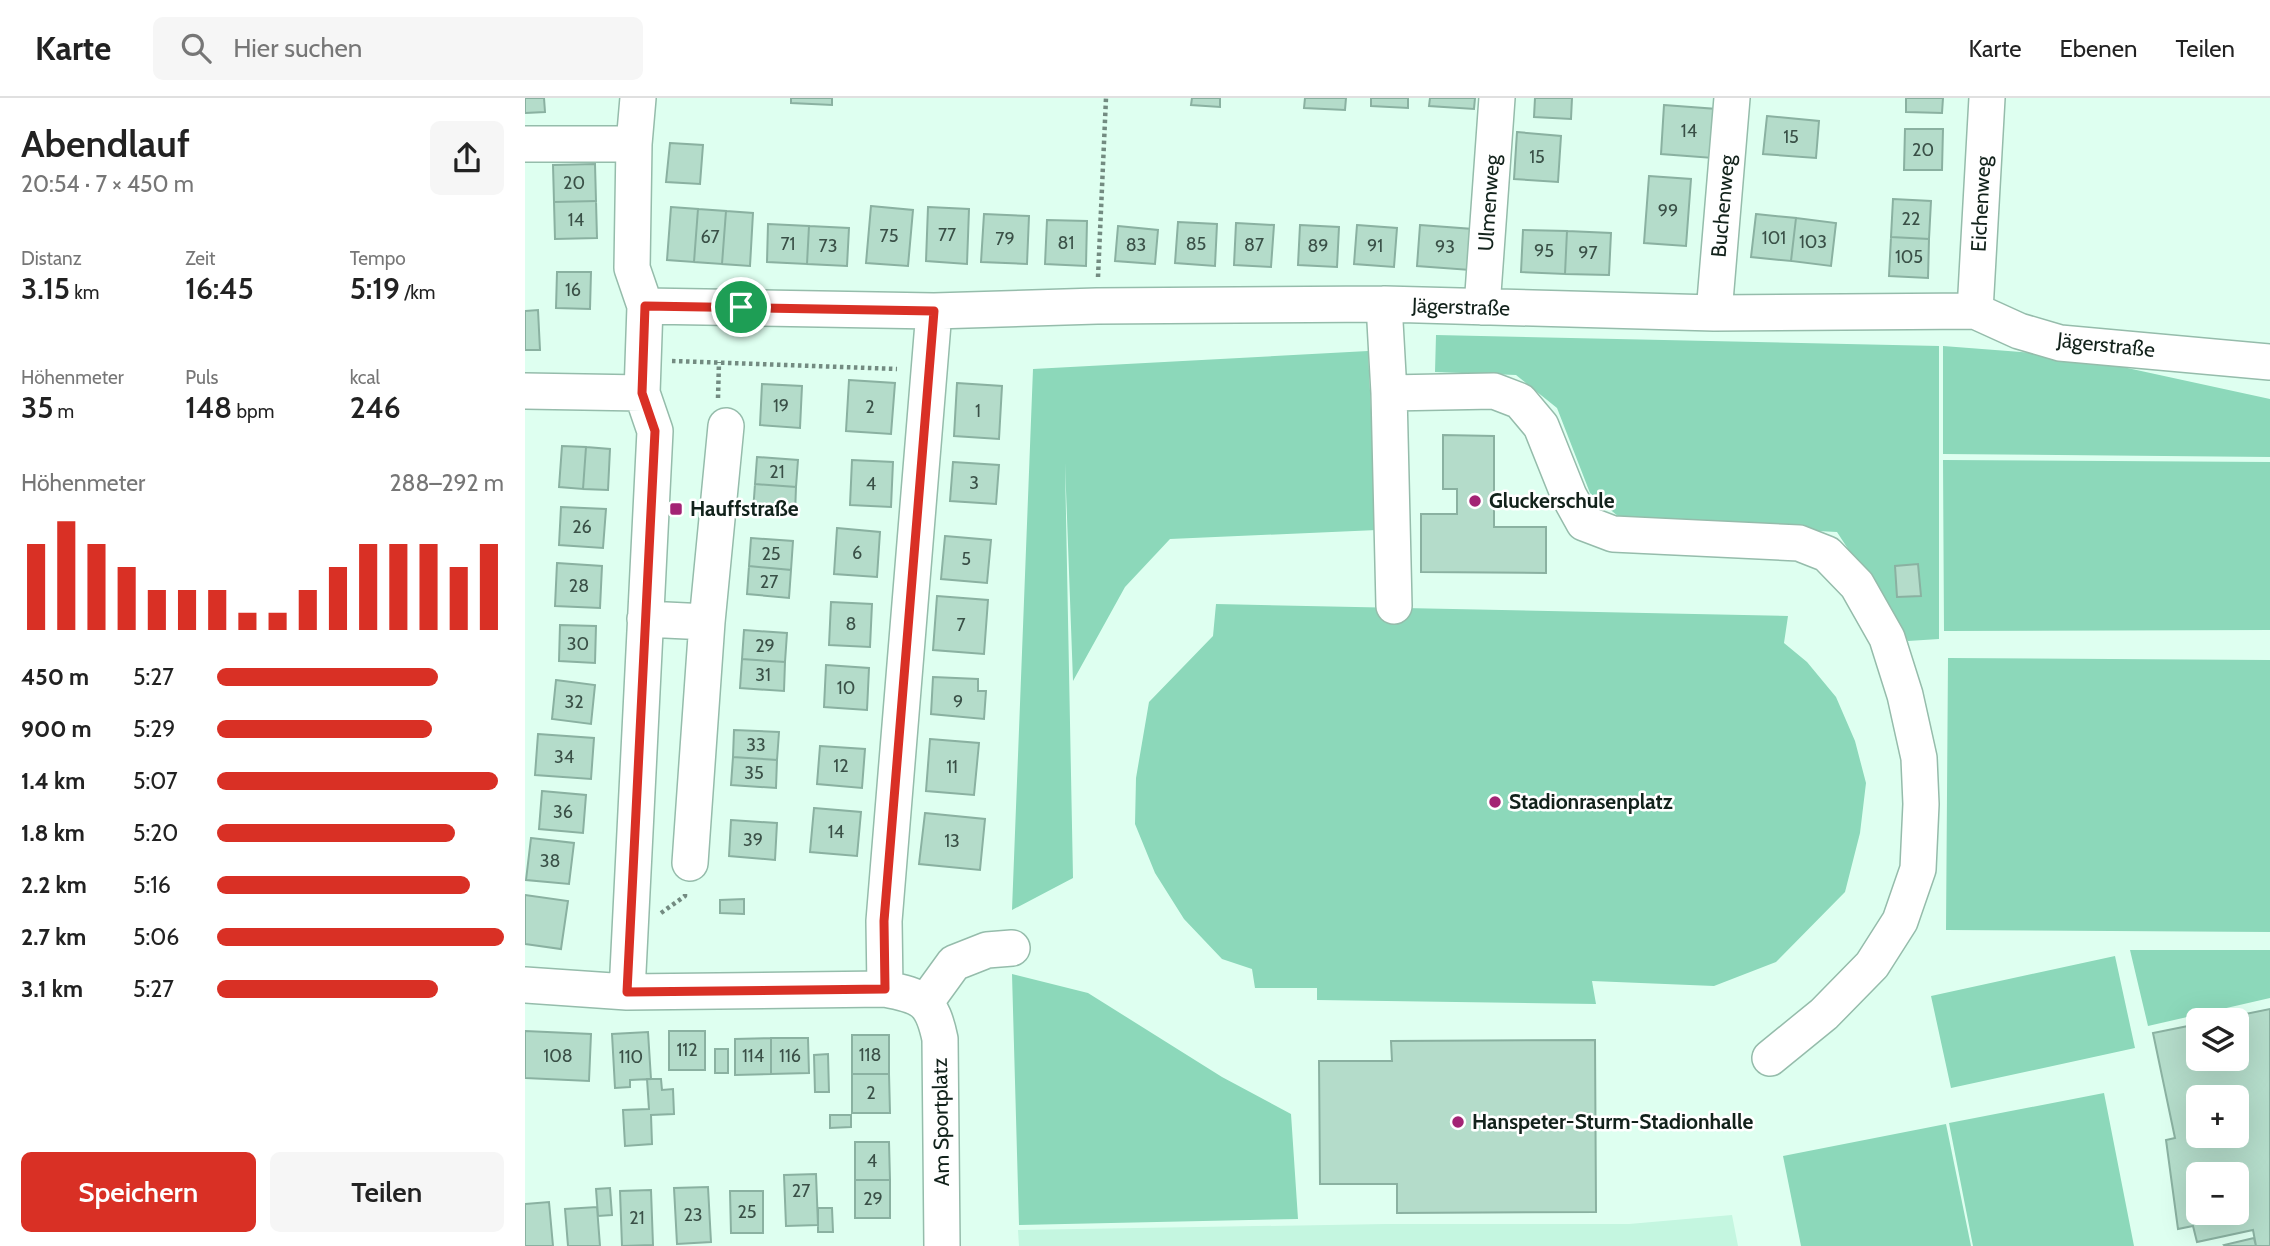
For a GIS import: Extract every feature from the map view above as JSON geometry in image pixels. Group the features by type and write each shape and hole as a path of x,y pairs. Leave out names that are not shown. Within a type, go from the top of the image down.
{"street":[{"path":"627,992 655,431 643,377 645,306 632,268 634,144 638,98"},
{"name":"Ulmenweg","path":"1482,307 1497,98"},
{"name":"Buchenweg","path":"1714,313 1732,98"},
{"name":"Eichenweg","path":"1975,311 1987,98"},
{"path":"525,144 634,144"},
{"path":"1384,304 1394,606"},
{"name":"Jägerstraße","path":"645,306 934,311 1097,306 1384,304 1714,313 1975,311 2019,331 2060,343 2270,362"},
{"path":"885,989 884,921 934,311"},
{"path":"525,391 643,377"},
{"path":"1389,393 1494,391 1520,401 1541,426 1569,496 1584,523 1613,534 1800,542 1827,554 1857,585 1887,638 1905,695 1919,758 1921,804 1918,869 1900,921 1872,965 1824,1014 1770,1058"},
{"path":"690,863 707,622 726,426"},
{"path":"645,619 707,622"},
{"path":"525,985 627,992 885,989 912,994 925,1003 954,963 987,950 1012,948"},
{"name":"Am Sportplatz","path":"925,1003 936,1016 940,1040 942,1246"}],"path":[{"path":"1097,306 1105,98"},
{"path":"643,377 930,370"},
{"path":"630,936 685,896 690,863"}],"shaded area":[{"path":"1436,335 1939,346 1939,639 1908,641 1837,532 1624,521 1590,493 1557,408 1516,375 1435,372"},
{"path":"1943,346 2072,356 2270,399 2270,457 1943,454"},
{"path":"1368,351 1377,530 1170,539 1125,587 1073,681 1065,463 1073,878 1012,910 1033,369"},
{"path":"1943,460 2270,462 2270,630 1944,631"},
{"path":"1216,604 1788,616 1784,643 1807,662 1836,697 1855,741 1866,783 1860,833 1845,892 1776,962 1714,986 1592,981 1596,1004 1317,1000 1317,988 1255,988 1252,969 1222,959 1184,919 1155,873 1135,824 1136,778 1149,702 1213,636"},
{"path":"1948,658 2270,660 2270,932 1946,930"},
{"path":"2130,950 2270,950 2270,998 2226,1008 2186,1008 2186,1017 2148,1026"},
{"path":"2115,956 2135,1048 1951,1088 1931,996"},
{"path":"1012,974 1088,993 1222,1077 1291,1114 1298,1219 1019,1225"},
{"path":"2104,1093 2134,1246 1973,1246 1949,1123"},
{"path":"1946,1124 1971,1246 1801,1246 1783,1156"},
{"path":"1732,1215 1738,1246 1019,1246 1018,1230 1386,1224 1629,1224"}],"building":[{"path":"525,98 544,98 545,112 525,113"},
{"path":"791,98 832,98 832,105 791,103"},
{"path":"1192,98 1220,98 1220,107 1191,105"},
{"path":"1305,98 1346,98 1345,110 1304,108"},
{"path":"1371,98 1408,98 1408,108 1371,106"},
{"path":"1430,98 1475,98 1474,109 1429,106"},
{"path":"1535,98 1572,98 1571,119 1534,117"},
{"path":"1906,98 1943,98 1942,113 1906,112"},
{"path":"1664,105 1717,109 1713,158 1661,154"},
{"path":"1767,116 1819,121 1816,158 1763,154"},
{"path":"1905,129 1943,129 1942,170 1904,170"},
{"path":"1517,132 1561,136 1558,182 1514,179"},
{"path":"670,143 703,145 700,184 666,182"},
{"path":"595,164 596,201 554,202 553,165"},
{"path":"1649,176 1691,179 1686,246 1644,243"},
{"path":"1893,199 1931,201 1929,239 1891,237"},
{"path":"596,201 597,238 555,239 554,202"},
{"path":"871,206 913,210 908,266 866,263"},
{"path":"671,207 698,209 694,262 667,260"},
{"path":"928,207 969,209 967,264 926,261"},
{"path":"698,209 726,211 722,264 694,262"},
{"path":"726,211 753,213 750,266 722,264"},
{"path":"984,214 1029,216 1027,264 981,262"},
{"path":"1756,214 1796,218 1791,261 1751,257"},
{"path":"1796,218 1836,223 1831,266 1791,261"},
{"path":"1047,220 1087,221 1086,266 1045,264"},
{"path":"1178,222 1217,224 1215,266 1175,263"},
{"path":"1236,223 1274,225 1271,267 1234,265"},
{"path":"768,224 809,226 807,264 767,262"},
{"path":"1300,225 1339,227 1337,267 1298,265"},
{"path":"1357,225 1397,228 1394,267 1354,264"},
{"path":"1420,225 1473,229 1470,270 1417,266"},
{"path":"809,226 849,228 847,266 807,264"},
{"path":"1118,226 1158,230 1155,264 1115,261"},
{"path":"1523,230 1567,231 1565,274 1521,272"},
{"path":"1567,231 1611,233 1609,275 1565,274"},
{"path":"1891,237 1929,239 1928,278 1889,276"},
{"path":"557,272 591,272 590,309 556,308"},
{"path":"538,310 540,350 525,350 525,311"},
{"path":"849,380 895,383 891,434 846,431"},
{"path":"957,383 1002,386 999,439 954,436"},
{"path":"762,384 802,386 800,428 760,425"},
{"name":"Gluckerschule","path":"1443,435 1494,436 1494,527 1546,527 1546,573 1421,572 1421,514 1457,514 1457,489 1443,489"},
{"path":"562,446 586,447 583,489 559,487"},
{"path":"586,447 610,449 608,490 583,489"},
{"path":"757,457 798,460 796,487 755,484"},
{"path":"852,460 893,462 891,507 850,505"},
{"path":"953,462 999,465 996,504 950,501"},
{"path":"755,484 796,487 795,515 753,512"},
{"path":"561,507 606,509 603,548 559,545"},
{"path":"837,528 880,532 877,577 834,574"},
{"path":"945,536 991,540 987,583 941,579"},
{"path":"751,538 793,541 791,570 749,566"},
{"path":"557,563 602,566 600,608 555,606"},
{"path":"1918,564 1921,596 1897,597 1895,566"},
{"path":"749,566 791,570 789,598 747,594"},
{"path":"937,596 988,600 984,654 933,650"},
{"path":"831,602 872,604 870,647 829,645"},
{"path":"560,625 596,626 595,663 559,661"},
{"path":"744,630 787,633 785,662 742,659"},
{"path":"742,659 785,662 784,691 740,688"},
{"path":"826,665 869,668 867,710 824,707"},
{"path":"933,677 978,679 978,691 986,691 984,719 931,714"},
{"path":"556,680 595,685 591,724 552,719"},
{"path":"734,730 779,732 777,760 733,757"},
{"path":"538,734 594,738 591,779 535,775"},
{"path":"930,739 979,743 974,795 926,791"},
{"path":"820,746 865,749 862,788 817,784"},
{"path":"733,757 777,760 776,788 731,785"},
{"path":"542,791 586,795 583,833 539,829"},
{"path":"814,808 861,812 857,856 810,852"},
{"path":"925,813 985,819 980,870 919,864"},
{"path":"731,820 777,823 775,860 729,856"},
{"path":"531,838 574,843 569,884 526,880"},
{"path":"525,895 568,901 561,949 525,944"},
{"path":"744,899 744,914 720,913 720,900"},
{"path":"2270,1009 2270,1246 2256,1246 2253,1230 2197,1242 2193,1226 2178,1229 2166,1140 2175,1138 2153,1033 2186,1026 2186,1071 2249,1071 2249,1013"},
{"path":"525,1031 591,1034 589,1081 525,1078"},
{"path":"669,1031 705,1031 705,1070 669,1070"},
{"path":"648,1032 651,1079 630,1080 630,1087 615,1088 612,1034"},
{"path":"852,1035 889,1035 889,1074 852,1074"},
{"path":"771,1038 808,1038 809,1073 771,1074"},
{"path":"771,1038 771,1074 735,1075 735,1039"},
{"name":"Hanspeter-Sturm-Stadionhalle","path":"1595,1040 1596,1212 1397,1213 1397,1184 1320,1184 1319,1061 1392,1061 1391,1041"},
{"path":"715,1049 728,1049 728,1073 715,1073"},
{"path":"828,1054 829,1092 815,1092 814,1055"},
{"path":"852,1074 889,1074 890,1113 852,1113"},
{"path":"647,1079 661,1079 662,1090 673,1089 674,1114 651,1115 652,1144 625,1146 623,1110 649,1109"},
{"path":"830,1115 851,1115 851,1127 830,1128"},
{"path":"855,1142 889,1142 890,1180 855,1180"},
{"path":"816,1174 818,1225 786,1226 784,1175"},
{"path":"855,1180 890,1180 890,1218 855,1218"},
{"path":"708,1187 711,1242 677,1244 674,1188"},
{"path":"610,1188 612,1215 598,1216 596,1189"},
{"path":"651,1190 653,1245 622,1246 620,1191"},
{"path":"730,1191 763,1191 763,1233 731,1233"},
{"path":"549,1202 553,1246 525,1246 525,1204"},
{"path":"597,1207 600,1246 568,1246 565,1209"},
{"path":"818,1208 832,1208 833,1232 818,1232"},
{"path":"2254,1238 2256,1246 2224,1245"}],"place":[{"name":"Gluckerschule","path":"1475,501"},
{"name":"Hauffstraße","path":"676,509"},
{"name":"Stadionrasenplatz","path":"1495,802"},
{"name":"Hanspeter-Sturm-Stadionhalle","path":"1458,1122"}],"route":[{"path":"645,306 741,307 934,311 884,921 885,989 627,992 655,431 642,393 645,306"}]}
